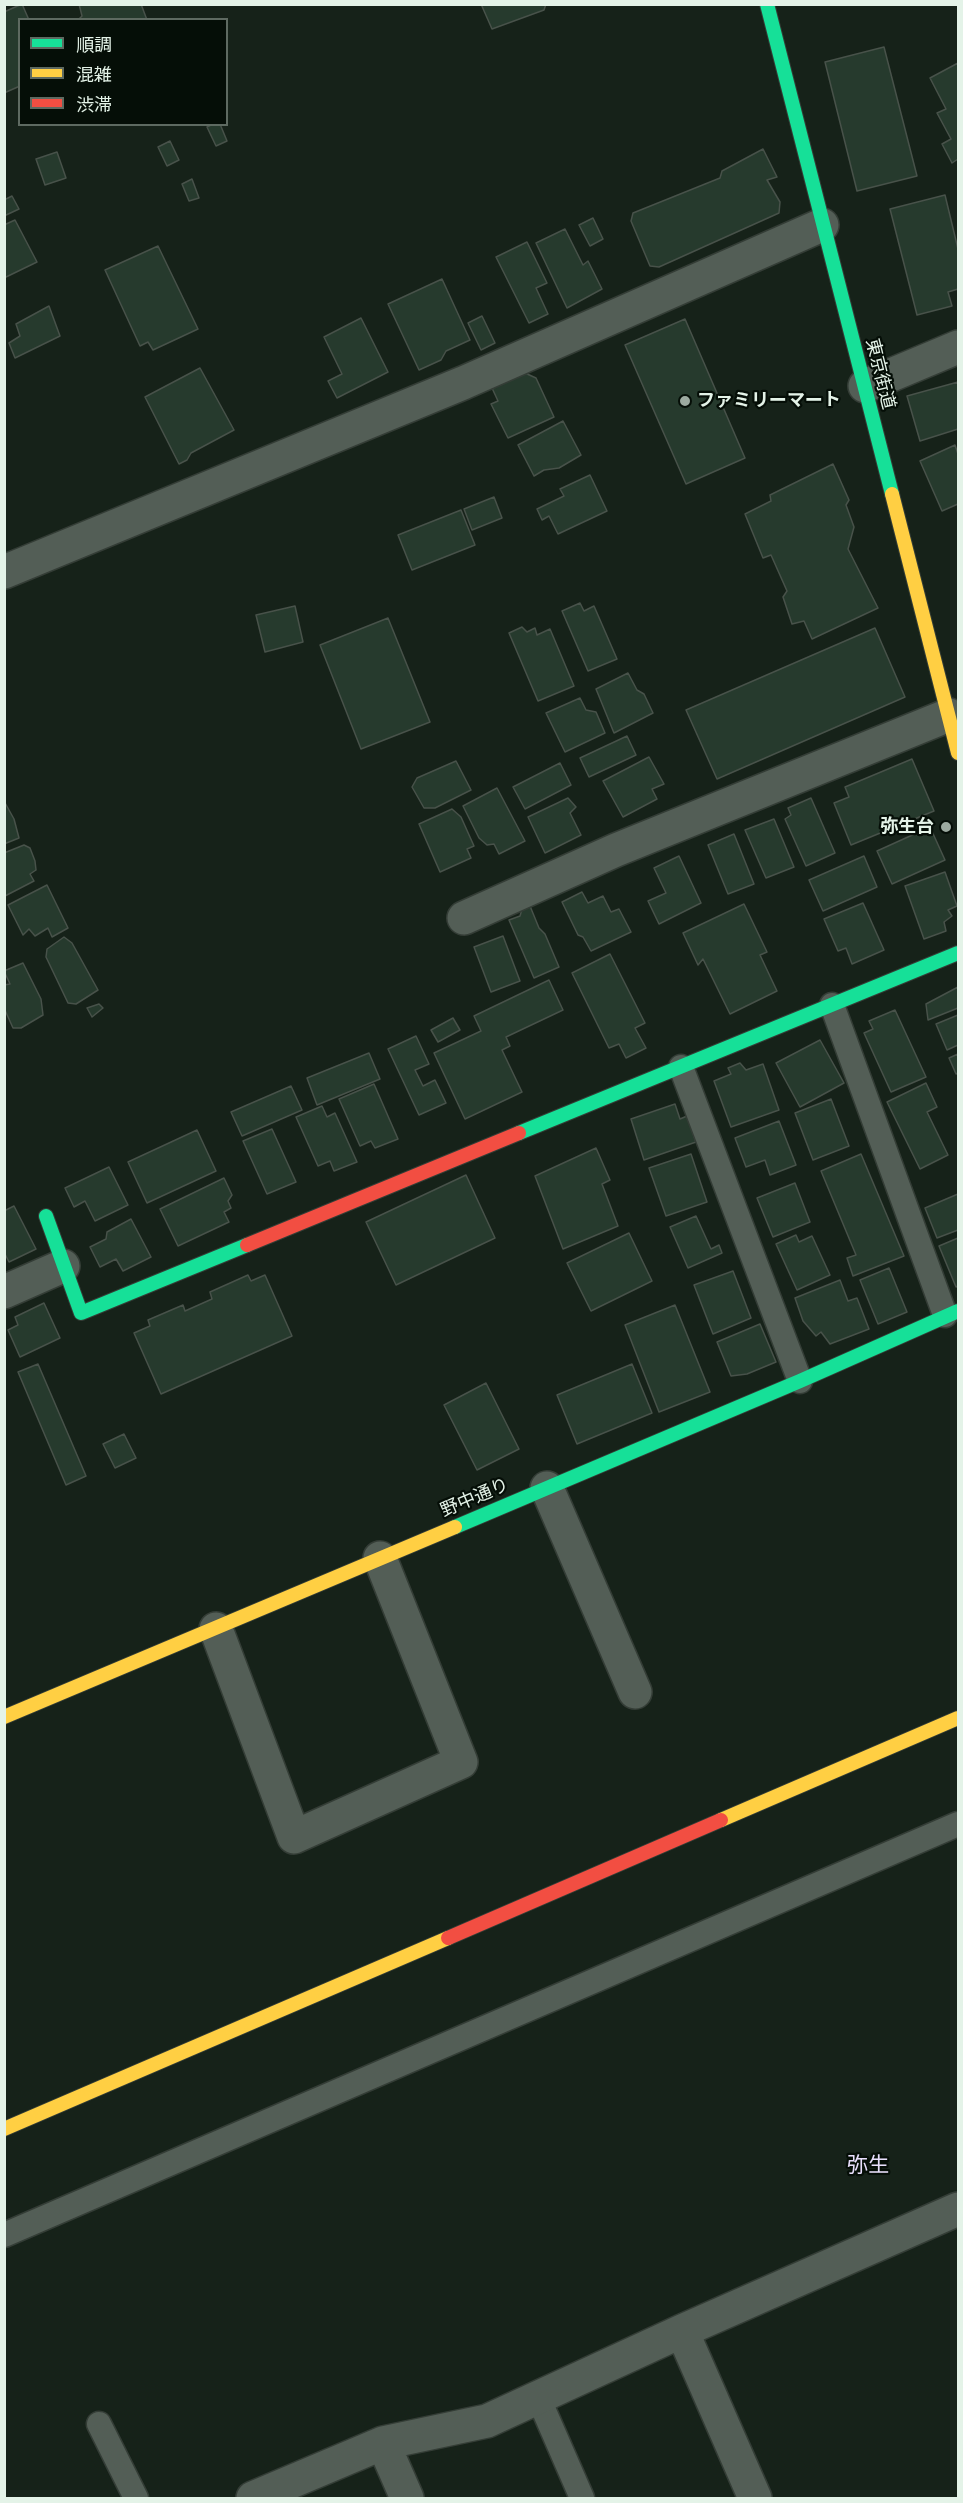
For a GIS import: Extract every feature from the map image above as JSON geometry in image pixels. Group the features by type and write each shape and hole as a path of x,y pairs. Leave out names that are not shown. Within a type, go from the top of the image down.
{"street":[{"name":"東京街道","path":"768,4 822,225 958,753"},
{"path":"4,572 463,383 822,225"},
{"path":"865,386 958,347"},
{"path":"464,918 627,846 949,715"},
{"path":"46,1216 81,1313 958,953"},
{"path":"4,1292 63,1266"},
{"name":"野中通り","path":"4,1717 800,1381 952,1313"},
{"path":"547,1488 635,1692"},
{"path":"216,1629 294,1837 461,1762 380,1558"},
{"path":"4,2129 958,1718"},
{"path":"253,2499 383,2443 487,2421 682,2331 958,2209"},
{"path":"682,2331 755,2499"},
{"path":"383,2443 407,2499"}],"lane":[{"path":"832,1005 952,1313"},
{"path":"681,1067 800,1381"},
{"path":"4,2235 958,1824"},
{"path":"538,2397 582,2499"},
{"path":"99,2424 136,2499"}],"building":[{"path":"22,4 28,18 18,18 18,87 4,93 4,12"},
{"path":"79,4 141,4 146,18 80,18 82,16"},
{"path":"481,4 546,4 544,10 492,29"},
{"path":"884,47 917,176 857,191 825,62"},
{"path":"958,63 958,159 952,163 942,144 951,139 937,113 946,109 930,78"},
{"path":"221,126 227,141 216,146 207,127"},
{"path":"170,141 179,160 167,166 158,147"},
{"path":"763,149 777,177 767,180 780,202 779,213 659,267 650,266 631,221 633,213 720,178 722,171"},
{"path":"57,152 66,178 45,185 36,159"},
{"path":"192,179 199,198 189,201 182,184"},
{"path":"945,195 958,249 958,289 948,292 952,306 917,315 890,209"},
{"path":"12,196 19,209 4,216 4,200"},
{"path":"593,218 603,239 590,246 579,225"},
{"path":"15,220 37,262 4,278 4,225"},
{"path":"565,229 583,265 588,261 602,289 567,308 536,243"},
{"path":"527,242 547,283 536,288 548,314 529,323 496,257"},
{"path":"158,246 198,329 153,350 148,342 140,346 105,270"},
{"path":"442,279 470,340 446,351 441,360 419,370 388,304"},
{"path":"49,306 60,336 15,358 9,343 20,336 16,324"},
{"path":"482,316 495,343 481,350 468,323"},
{"path":"361,318 388,372 337,398 328,381 342,374 324,337"},
{"path":"685,319 745,458 686,484 625,345"},
{"path":"200,368 234,430 191,453 187,460 179,464 145,397"},
{"path":"525,373 536,378 554,417 508,438 491,404 498,401 492,388"},
{"path":"958,382 958,429 920,441 907,396"},
{"path":"563,421 581,455 559,468 544,470 534,476 518,445"},
{"path":"955,445 958,454 958,504 942,511 920,461"},
{"path":"833,464 849,500 846,505 854,527 848,549 878,608 812,639 804,621 792,624 783,597 787,591 771,555 763,558 745,514 771,501 770,495"},
{"path":"590,475 607,511 558,534 549,516 542,520 537,509 564,496 560,489"},
{"path":"494,497 502,518 472,530 464,509"},
{"path":"461,510 475,545 412,570 398,535"},
{"path":"580,603 584,611 594,606 617,659 588,671 562,611"},
{"path":"295,606 303,642 265,652 256,615"},
{"path":"388,618 430,722 361,749 320,645"},
{"path":"522,627 527,632 535,628 537,635 550,629 574,686 538,701 509,633"},
{"path":"875,628 905,697 717,779 686,710"},
{"path":"628,673 637,690 644,694 653,713 614,733 596,689"},
{"path":"580,698 586,710 596,712 605,733 565,752 546,713"},
{"path":"627,736 636,755 589,777 580,758"},
{"path":"649,757 664,784 652,789 657,799 623,817 603,781"},
{"path":"912,759 934,811 851,845 834,803 849,797 845,787"},
{"path":"456,761 471,790 435,808 424,808 412,787 417,778"},
{"path":"560,763 571,785 525,809 513,787"},
{"path":"497,788 525,841 499,854 494,844 487,845 479,838 463,806"},
{"path":"568,798 576,807 570,813 581,835 545,853 528,817"},
{"path":"811,798 835,853 806,866 785,819 791,815 788,808"},
{"path":"4,801 14,819 19,838 4,844"},
{"path":"452,809 461,817 474,846 467,849 471,858 440,872 419,824"},
{"path":"774,819 794,867 766,878 745,830"},
{"path":"930,827 945,860 892,884 877,851"},
{"path":"734,834 754,884 728,894 708,845"},
{"path":"24,845 30,848 35,861 36,870 30,874 34,881 5,896 4,853"},
{"path":"679,856 701,903 659,924 648,901 666,893 654,868"},
{"path":"864,856 877,887 823,911 809,880"},
{"path":"945,872 957,906 948,910 952,916 944,922 946,931 924,939 905,886"},
{"path":"47,885 68,928 52,937 48,928 35,936 29,929 23,935 8,905"},
{"path":"582,892 588,903 603,896 611,912 619,909 631,932 591,951 583,937 578,935 562,902"},
{"path":"863,903 884,950 852,964 846,948 838,951 824,919"},
{"path":"744,904 767,952 760,955 777,991 730,1014 703,959 698,965 683,933"},
{"path":"530,906 559,967 534,978 509,920 520,916 522,909"},
{"path":"503,936 520,981 491,992 474,947"},
{"path":"64,937 72,943 98,990 76,1004 68,1003 46,957 47,949"},
{"path":"610,954 645,1023 635,1028 646,1048 626,1058 619,1044 609,1048 572,973"},
{"path":"23,963 41,999 43,1015 21,1028 13,1028 4,1008 4,985 10,984 4,971"},
{"path":"549,980 563,1010 506,1037 510,1046 502,1050 522,1092 465,1119 434,1053 481,1031 474,1016"},
{"path":"958,987 958,1008 928,1020 926,1004"},
{"path":"99,1004 103,1008 92,1017 87,1008"},
{"path":"895,1010 926,1077 891,1092 864,1033 873,1029 869,1021"},
{"path":"958,1015 958,1045 947,1050 936,1024"},
{"path":"453,1018 460,1030 438,1042 431,1030"},
{"path":"416,1036 429,1064 415,1070 423,1086 435,1080 446,1103 419,1115 388,1049"},
{"path":"820,1040 844,1083 800,1107 776,1063"},
{"path":"369,1053 380,1079 317,1105 307,1078"},
{"path":"958,1054 958,1073 956,1074 949,1058"},
{"path":"740,1063 746,1070 763,1064 779,1110 731,1127 714,1081 731,1074 728,1068"},
{"path":"926,1083 937,1107 927,1112 948,1155 920,1169 887,1102"},
{"path":"374,1084 398,1139 375,1148 371,1141 360,1146 339,1099"},
{"path":"291,1086 302,1110 242,1136 231,1112"},
{"path":"831,1099 849,1146 813,1160 795,1113"},
{"path":"675,1104 680,1119 687,1116 696,1142 644,1160 631,1119"},
{"path":"322,1106 327,1117 335,1113 357,1162 334,1171 330,1161 318,1166 296,1117"},
{"path":"779,1121 796,1165 770,1175 765,1160 746,1167 735,1138"},
{"path":"272,1129 296,1182 267,1194 243,1141"},
{"path":"197,1130 216,1171 147,1203 128,1162"},
{"path":"596,1148 610,1180 602,1184 618,1226 563,1249 535,1176"},
{"path":"691,1154 707,1202 666,1216 649,1168"},
{"path":"861,1154 904,1256 853,1276 847,1258 856,1255 821,1171"},
{"path":"109,1167 128,1205 95,1221 85,1201 74,1207 65,1188"},
{"path":"466,1175 495,1238 396,1285 366,1222"},
{"path":"224,1178 232,1195 228,1201 231,1208 224,1212 229,1222 178,1246 160,1209"},
{"path":"795,1183 810,1222 773,1237 757,1198"},
{"path":"958,1194 958,1230 937,1238 925,1208"},
{"path":"14,1206 36,1249 9,1262 4,1252 4,1211"},
{"path":"696,1216 711,1249 719,1245 722,1253 688,1268 670,1227"},
{"path":"131,1219 151,1257 123,1271 116,1259 100,1267 90,1247 106,1239 107,1232"},
{"path":"629,1233 652,1281 591,1311 567,1263"},
{"path":"796,1235 799,1242 812,1236 830,1275 797,1290 776,1244"},
{"path":"958,1238 958,1286 956,1287 939,1246"},
{"path":"889,1268 907,1312 878,1324 860,1280"},
{"path":"733,1271 751,1318 713,1334 694,1285"},
{"path":"248,1275 251,1281 265,1275 292,1336 161,1394 134,1333 150,1326 148,1320 183,1305 185,1311 212,1299 210,1292"},
{"path":"840,1280 848,1301 857,1298 869,1329 830,1344 821,1332 816,1336 803,1321 795,1298"},
{"path":"44,1303 60,1338 20,1357 8,1330 18,1325 15,1317"},
{"path":"675,1305 710,1392 659,1412 625,1325"},
{"path":"760,1324 776,1362 747,1374 731,1376 717,1342"},
{"path":"38,1364 86,1476 66,1485 18,1372"},
{"path":"632,1364 652,1413 577,1444 557,1395"},
{"path":"486,1383 519,1449 477,1470 444,1405"},
{"path":"124,1434 136,1458 115,1468 103,1444"}],"traffic: fast":[{"path":"767,4 892,494"},
{"path":"519,1133 958,953"},
{"path":"46,1216 81,1313 247,1245"},
{"path":"455,1527 800,1381 958,1311"}],"traffic: slow":[{"path":"892,494 958,753"},
{"path":"4,1717 455,1527"},
{"path":"721,1820 958,1718"},
{"path":"4,2129 448,1938"}],"traffic: jam":[{"path":"247,1245 519,1133"},
{"path":"448,1938 721,1820"}],"place":[{"name":"ファミリーマート","path":"685,401"},
{"name":"弥生台","path":"946,827"}],"district":[{"name":"弥生","path":"868,2166"}]}
